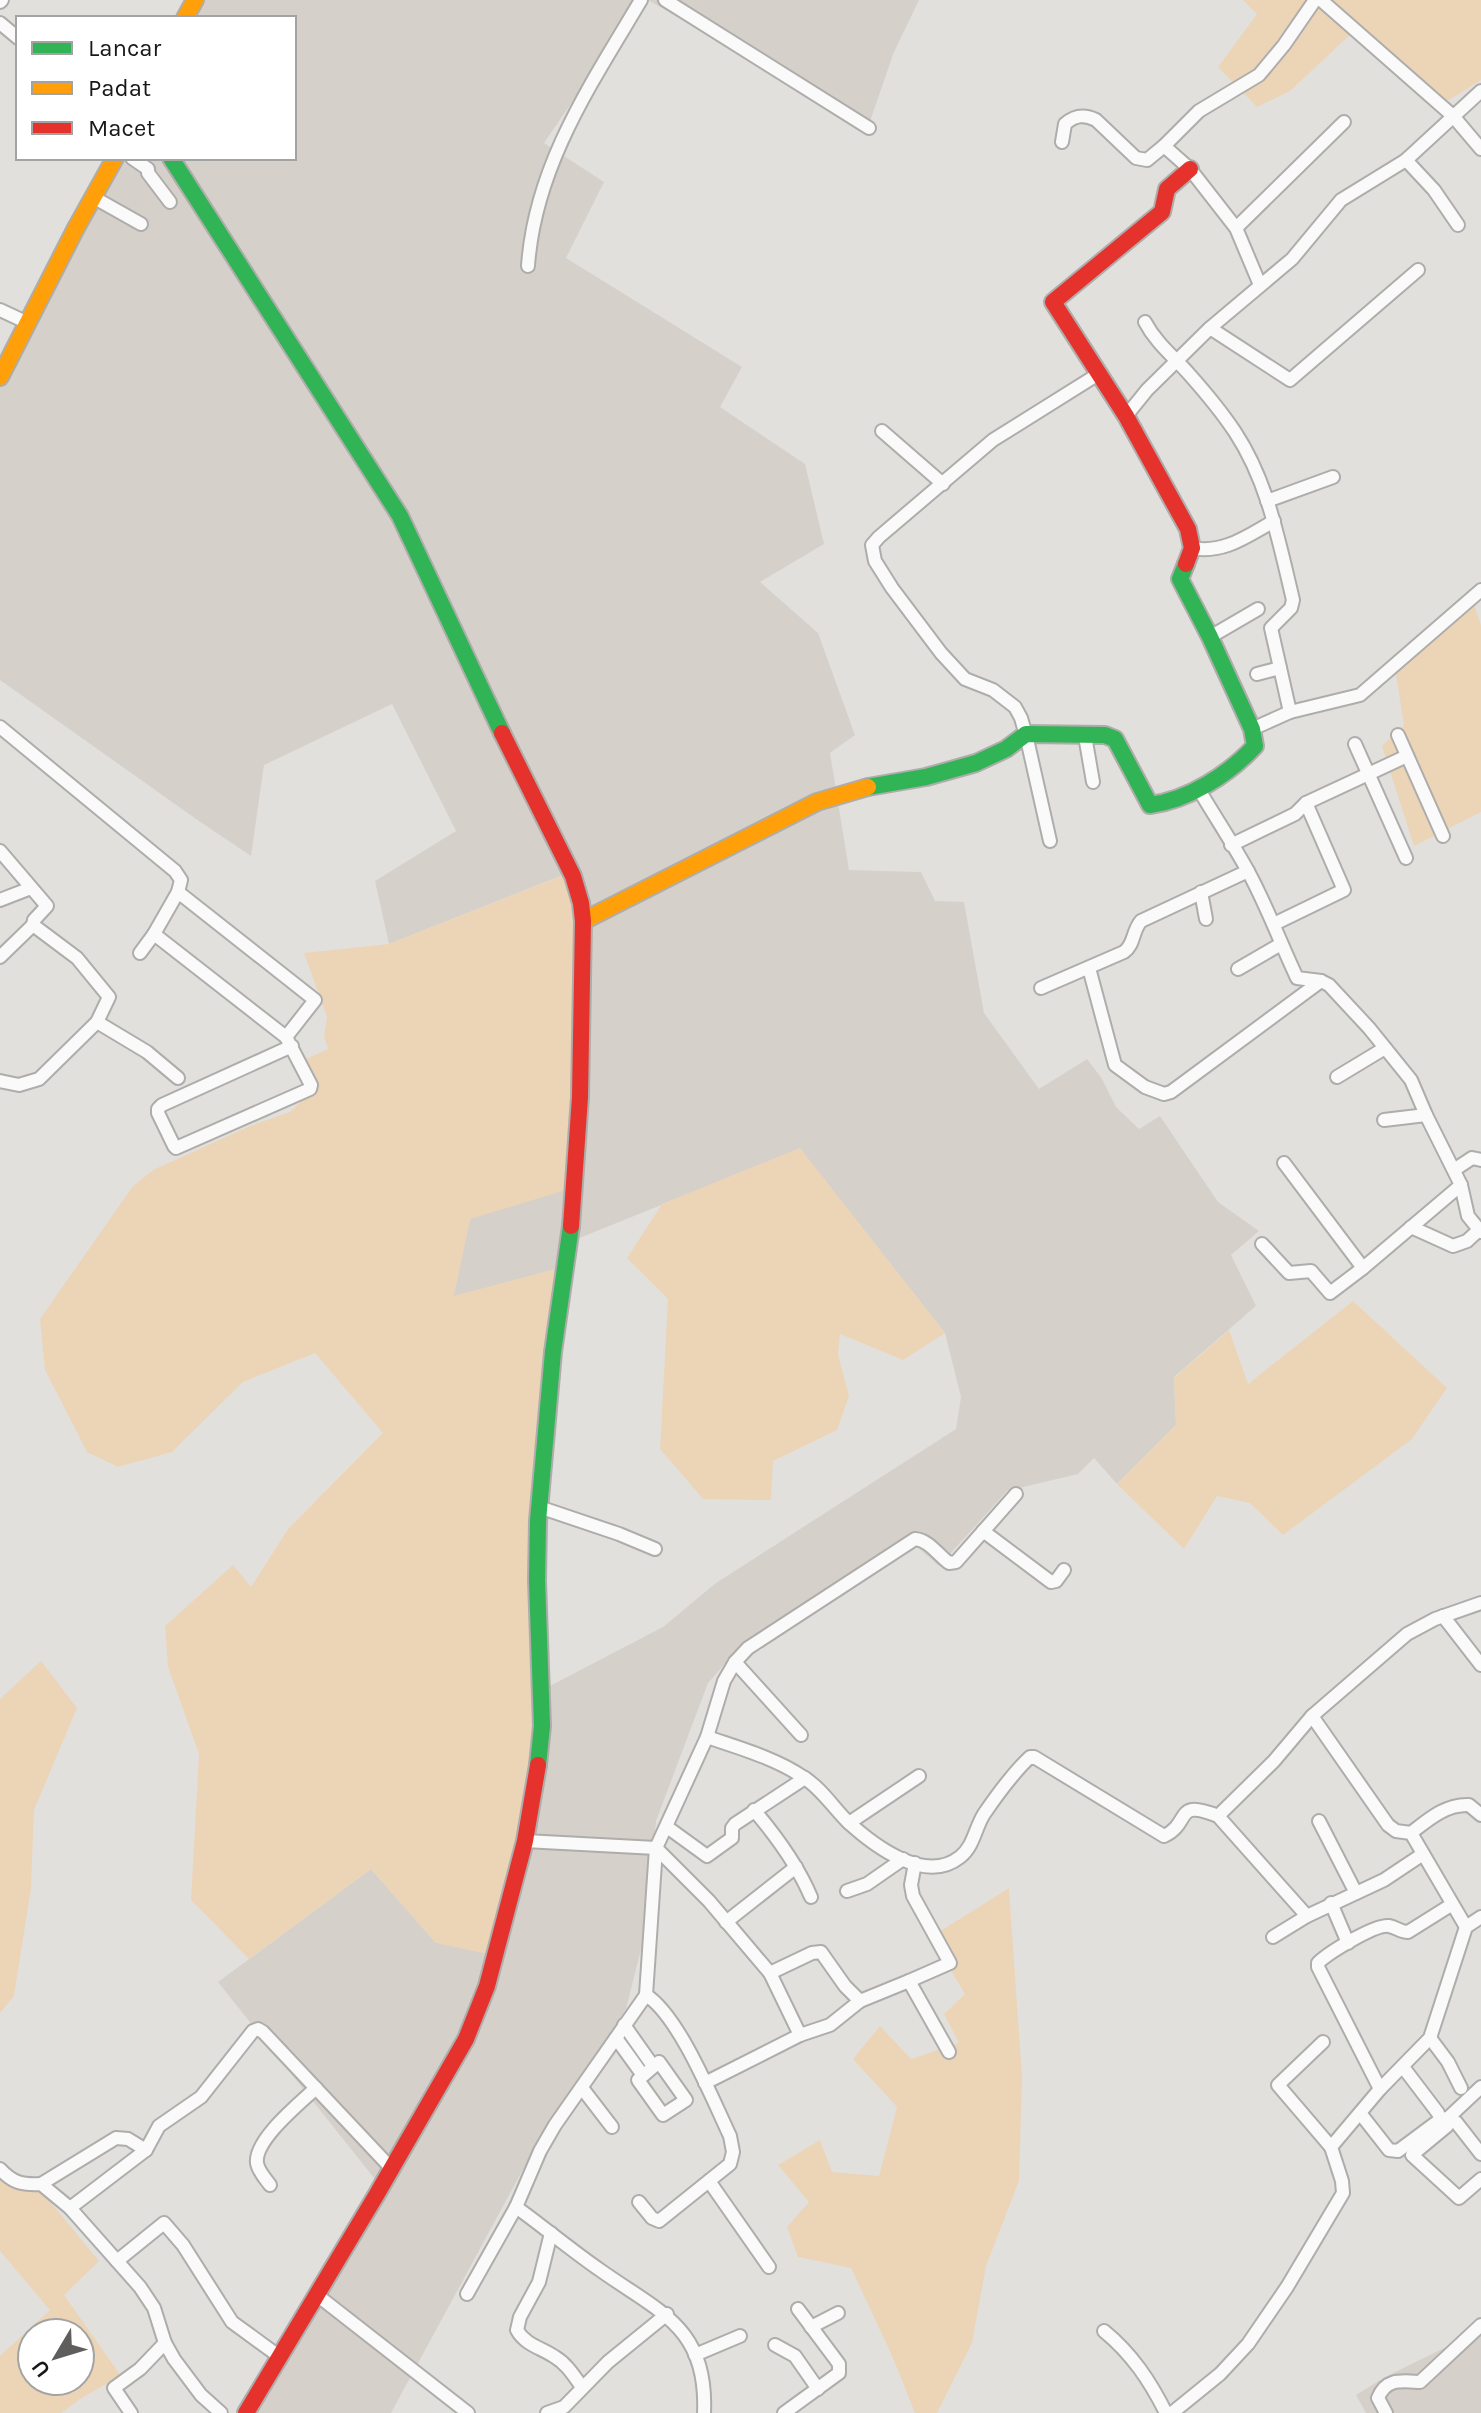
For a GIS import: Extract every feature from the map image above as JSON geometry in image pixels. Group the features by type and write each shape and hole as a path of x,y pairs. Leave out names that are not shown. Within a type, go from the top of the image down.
{"main road":[{"path":"0,377 114,160"},
{"path":"172,160 400,516 573,876 583,921 580,1097 570,1244 553,1352 539,1507 537,1580 542,1726 537,1777 525,1841 487,1986 466,2039 246,2413"},
{"path":"583,921 817,802 870,786 926,777 976,763 995,756 1026,734 1105,735 1115,739 1150,805 1179,799 1251,751 1255,746 1252,729 1180,579 1192,548 1188,529 1126,416 1053,302 1162,212 1167,189 1190,169"}],"street":[{"path":"528,266 532,223 555,153 580,101 641,0"},
{"path":"665,0 869,128"},
{"path":"1062,142 1065,124 1080,115 1088,116 1136,158 1147,160 1206,106 1259,75 1318,0 1453,116 1481,149"},
{"path":"0,23 16,36"},
{"path":"1126,416 1135,402 1210,328 1309,242 1341,200 1406,160 1481,91"},
{"path":"1236,228 1344,122"},
{"path":"1164,146 1190,169 1236,228 1260,285"},
{"path":"135,160 148,169 170,202"},
{"path":"148,169 162,160"},
{"path":"1406,160 1434,190 1458,225"},
{"path":"93,197 141,224"},
{"path":"1210,328 1290,380 1418,270"},
{"path":"0,310 28,323"},
{"path":"1145,322 1234,431 1249,454 1267,501 1293,603 1271,626 1290,712"},
{"path":"1050,841 1021,718 1006,699 965,679 941,653 906,608 874,558 872,545 993,440 1100,373"},
{"path":"882,431 943,484"},
{"path":"1267,501 1333,477"},
{"path":"1192,548 1217,550 1274,521"},
{"path":"1252,729 1290,712 1360,695 1481,590"},
{"path":"1210,637 1258,609"},
{"path":"1257,674 1280,668"},
{"path":"0,727 175,871 181,880 178,892 140,953"},
{"path":"1398,735 1443,836"},
{"path":"1085,736 1093,782"},
{"path":"1355,744 1406,858"},
{"path":"1231,845 1295,814 1306,803 1407,756"},
{"path":"1198,788 1248,871 1297,978 1321,981 1336,992 1416,1088 1461,1185 1468,1216 1480,1231 1467,1241 1453,1246 1411,1227"},
{"path":"1274,924 1344,890 1306,803"},
{"path":"0,851 47,906 33,925 0,957"},
{"path":"1041,988 1128,949 1136,926 1141,921 1248,871"},
{"path":"0,900 31,888"},
{"path":"154,934 289,1042 311,1085 310,1089 176,1148 174,1146 158,1109 289,1042 314,999 178,892"},
{"path":"1201,892 1206,919"},
{"path":"0,1081 19,1085 39,1079 97,1022 109,997 77,958 33,925"},
{"path":"1238,969 1281,944"},
{"path":"1089,968 1115,1065 1145,1087 1167,1094 1321,981"},
{"path":"97,1022 147,1052 178,1078"},
{"path":"1337,1077 1385,1048"},
{"path":"1384,1120 1426,1115"},
{"path":"1454,1170 1472,1158 1481,1160"},
{"path":"1284,1163 1363,1268"},
{"path":"1262,1244 1289,1273 1309,1270 1330,1293 1461,1185"},
{"path":"467,2294 516,2207 555,2125 646,1995 656,1848 707,1737 724,1681 735,1662 748,1648 915,1539 921,1539 952,1564 1016,1494"},
{"path":"539,1507 655,1549"},
{"path":"983,1531 1051,1582 1056,1581 1064,1570"},
{"path":"1218,1816 1274,1761 1312,1716 1400,1639 1443,1616 1481,1603"},
{"path":"1443,1616 1481,1665"},
{"path":"735,1662 801,1735"},
{"path":"1312,1716 1388,1825 1396,1831 1411,1833 1443,1810 1456,1806 1469,1805 1481,1815"},
{"path":"707,1737 754,1753 805,1778 849,1823 875,1844 909,1861 936,1867 959,1857 968,1848 982,1816 1030,1757 1034,1757 1164,1836 1193,1809 1218,1816 1307,1916"},
{"path":"849,1823 919,1776"},
{"path":"667,1827 707,1856 731,1839 733,1826 805,1778"},
{"path":"754,1810 779,1838 811,1897"},
{"path":"1319,1821 1356,1893"},
{"path":"1411,1833 1466,1927"},
{"path":"525,1841 656,1848 683,1874 770,1973 800,2035"},
{"path":"1273,1937 1331,1903 1384,1880 1423,1854"},
{"path":"847,1891 867,1884 909,1861"},
{"path":"705,2083 800,2035 830,2025 860,2001 950,1963 913,1896 909,1861"},
{"path":"726,1922 796,1867"},
{"path":"1331,1903 1348,1943"},
{"path":"1380,2089 1318,1967 1321,1960 1379,1927 1389,1926 1400,1932 1408,1932 1451,1905"},
{"path":"1331,2147 1380,2089 1430,2038 1466,1927 1481,1917"},
{"path":"770,1973 812,1953 821,1952 860,2001"},
{"path":"909,1981 949,2052"},
{"path":"639,2202 658,2221 730,2164 733,2152 730,2136 705,2083 666,2013 646,1995"},
{"path":"616,2038 648,2070 624,2025"},
{"path":"70,2208 146,2150 159,2126 201,2097 256,2029 263,2032 391,2168"},
{"path":"1430,2038 1448,2062 1461,2088"},
{"path":"1104,2331 1123,2346 1169,2413 1235,2360 1287,2287 1343,2193 1331,2147 1278,2085 1323,2042"},
{"path":"1403,2067 1443,2116 1447,2126 1412,2155 1459,2198 1481,2179"},
{"path":"1360,2113 1389,2150 1394,2152 1481,2087"},
{"path":"270,2185 257,2165 258,2153 277,2125 316,2088"},
{"path":"582,2088 612,2127"},
{"path":"1443,2116 1456,2122 1481,2154"},
{"path":"0,2169 21,2185 41,2184 116,2138 128,2139 146,2150"},
{"path":"709,2181 769,2267"},
{"path":"41,2184 70,2208 148,2298 165,2343 185,2375 221,2413"},
{"path":"516,2207 597,2268 667,2314 691,2343 703,2380 704,2413"},
{"path":"117,2261 164,2223 183,2245 232,2322 280,2357"},
{"path":"551,2233 539,2282 520,2317 517,2330 531,2344 557,2357 582,2387"},
{"path":"317,2295 468,2413"},
{"path":"791,2411 841,2369 798,2309"},
{"path":"811,2327 838,2313"},
{"path":"547,2413 564,2407 608,2362 667,2314"},
{"path":"1386,2413 1378,2398 1382,2389 1395,2381 1420,2382 1481,2325"},
{"path":"695,2355 740,2336"},
{"path":"131,2413 114,2388 153,2357 165,2343"},
{"path":"775,2345 795,2356 818,2389"}],"shaded area":[{"path":"193,0 642,0 544,143 604,182 566,258 742,367 720,407 805,464 824,544 760,582 818,633 855,735 830,753 849,870 921,872 935,901 964,902 984,1013 1039,1089 1087,1059 1102,1079 1116,1107 1139,1129 1160,1116 1218,1202 1259,1231 1231,1255 1256,1306 1174,1377 1176,1425 1117,1484 1094,1458 1078,1474 1007,1491 939,1566 908,1539 738,1649 708,1683 656,1821 647,1925 626,2009 540,2138 391,2413 252,2413 382,2188 218,1982 371,1869 436,1943 546,1688 663,1627 716,1583 956,1429 961,1397 945,1333 800,1149 577,1239 563,1267 453,1297 470,1219 578,869 389,944 375,881 456,831 392,704 264,765 251,856 0,680 0,372 115,160 296,160 296,16 186,16"},
{"path":"648,0 919,0 894,52 869,124"},
{"path":"1243,0 1481,0 1481,80 1444,103 1352,33 1290,91 1257,107 1218,67 1257,14"},
{"path":"1471,596 1481,625 1481,812 1414,846 1382,746 1404,726 1393,655 1433,631"},
{"path":"579,869 579,1186 470,1219 454,1296 563,1267 535,1569 546,1688 497,1956 436,1943 371,1869 249,1959 191,1900 199,1754 168,1667 165,1626 233,1565 251,1587 288,1529 383,1433 315,1353 243,1382 172,1452 118,1467 87,1452 45,1370 40,1319 133,1186 153,1170 250,1126 290,1112 312,1091 300,1062 328,1049 324,1037 327,1017 304,953 389,944"},
{"path":"800,1148 945,1333 903,1360 840,1334 838,1354 849,1396 837,1430 773,1461 771,1500 703,1499 660,1449 668,1299 627,1258 662,1204"},
{"path":"1353,1301 1447,1388 1412,1439 1283,1535 1250,1503 1217,1496 1184,1549 1117,1484 1176,1425 1174,1378 1229,1330 1248,1384"},
{"path":"41,1661 77,1708 34,1810 31,1888 14,1996 0,2013 0,1699"},
{"path":"1009,1888 1022,2078 1019,2181 986,2266 972,2343 937,2413 915,2413 851,2268 798,2257 787,2227 809,2202 778,2165 820,2140 832,2172 879,2176 897,2107 853,2059 880,2026 911,2059 959,2043 944,2014 965,1994 931,1937"},
{"path":"0,2176 32,2180 99,2261 64,2295 79,2317 42,2317 50,2310 0,2251"},
{"path":"1481,2330 1481,2413 1366,2413 1356,2395 1385,2377"},
{"path":"96,2340 121,2376 96,2390"},
{"path":"16,2341 16,2397 83,2397 61,2413 0,2413 0,2356"}],"traffic: fast":[{"path":"172,160 400,516 502,733"},
{"path":"868,787 926,777 976,763 1006,749 1026,734 1105,735 1115,739 1150,805 1194,792 1221,776 1255,746 1252,729 1180,579 1186,564"},
{"path":"538,1765 542,1726 538,1521 553,1352 571,1226"}],"traffic: slow":[{"path":"186,16 195,0"},
{"path":"0,377 114,160"},
{"path":"583,921 817,802 868,787"}],"traffic: jam":[{"path":"1186,564 1192,548 1188,529 1126,416 1053,302 1162,212 1167,189 1190,169"},
{"path":"502,733 573,876 581,903 580,1097 571,1226"},
{"path":"246,2413 466,2039 487,1986 525,1841 538,1765"}]}
